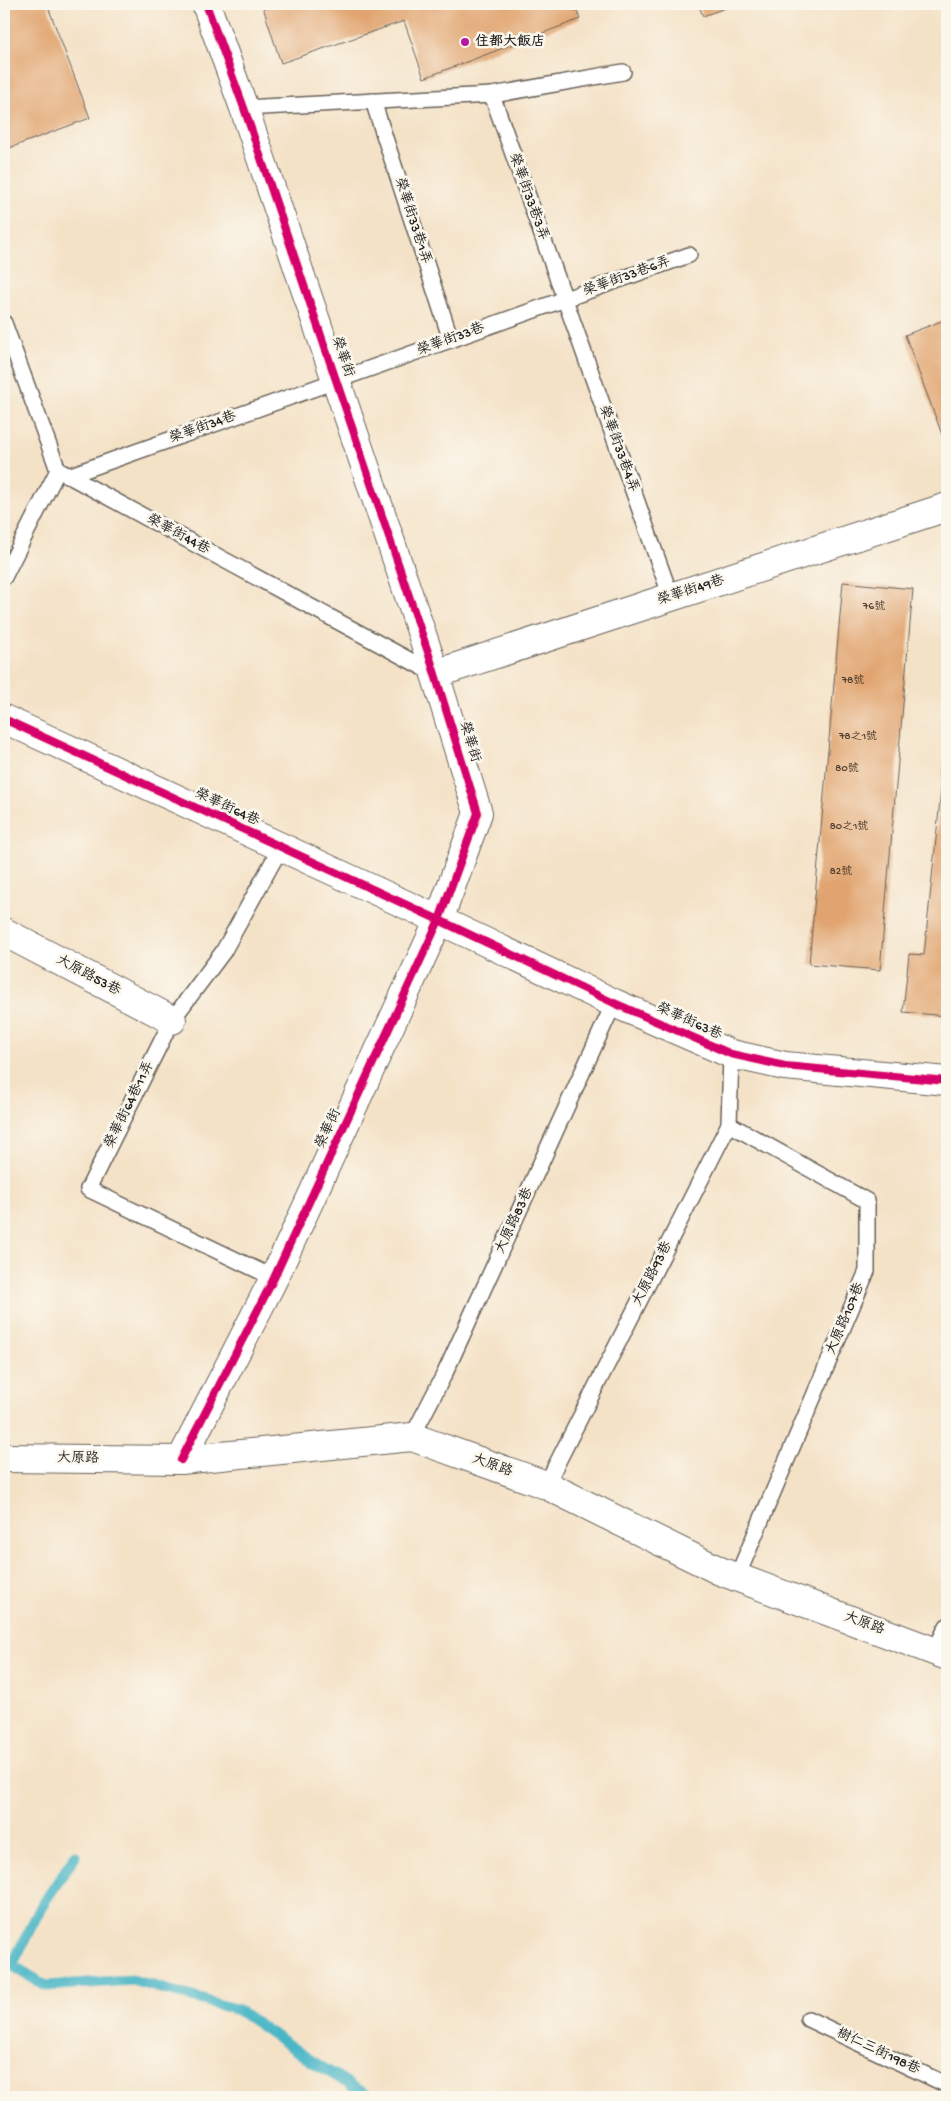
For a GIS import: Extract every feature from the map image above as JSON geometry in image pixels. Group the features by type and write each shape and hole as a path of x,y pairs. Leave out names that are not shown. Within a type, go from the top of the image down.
{"street":[{"name":"榮華街","path":"181,1460 274,1278 439,920 478,813 435,674 337,380 244,108 206,4"},
{"name":"榮華街49巷","path":"435,674 947,507"},
{"name":"榮華街64巷","path":"4,719 439,920"},
{"name":"榮華街63巷","path":"439,920 614,1003 731,1054 784,1066 947,1081"},
{"name":"大原路53巷","path":"4,932 172,1020"},
{"name":"大原路","path":"4,1458 181,1460 412,1437 546,1486 720,1571 941,1653"}],"lane":[{"path":"244,108 492,95 623,72"},
{"name":"榮華街33巷3弄","path":"492,95 565,300"},
{"name":"榮華街33巷1弄","path":"373,101 451,340"},
{"name":"榮華街33巷6弄","path":"565,300 689,255"},
{"name":"榮華街33巷","path":"337,380 565,300"},
{"name":"榮華街33巷4弄","path":"565,300 671,597"},
{"path":"4,323 63,473 4,578"},
{"name":"榮華街34巷","path":"63,473 337,380"},
{"name":"榮華街44巷","path":"63,473 435,674"},
{"name":"榮華街64巷11弄","path":"274,1278 88,1189 172,1020 223,952 281,847"},
{"name":"大原路83巷","path":"412,1437 445,1373 614,1003"},
{"name":"大原路93巷","path":"546,1486 729,1124 731,1054"},
{"name":"大原路107巷","path":"729,1124 867,1201 867,1271 737,1577"},
{"path":"941,1653 947,1626"},
{"name":"樹仁三街198巷","path":"808,2019 947,2085"}],"building":[{"path":"4,4 47,4 90,118 4,150"},
{"name":"住都大飯店","path":"262,4 574,4 580,19 424,78 404,21 281,63"},
{"path":"698,4 736,4 703,16"},
{"path":"947,319 947,448 905,335"},
{"path":"843,582 913,589 880,970 809,964"},
{"path":"946,742 947,1016 903,1012 909,954 924,955"}],"waterway":[{"path":"75,1856 41,1907 12,1965 46,1986 132,1980 238,2010 310,2060 370,2097"}],"cycle path":[{"path":"181,1460 274,1278 439,920 478,813 429,655 244,108 206,4"},
{"path":"4,719 614,1003 731,1054 785,1066 947,1081"}],"place":[{"name":"住都大飯店","path":"465,42"}]}
